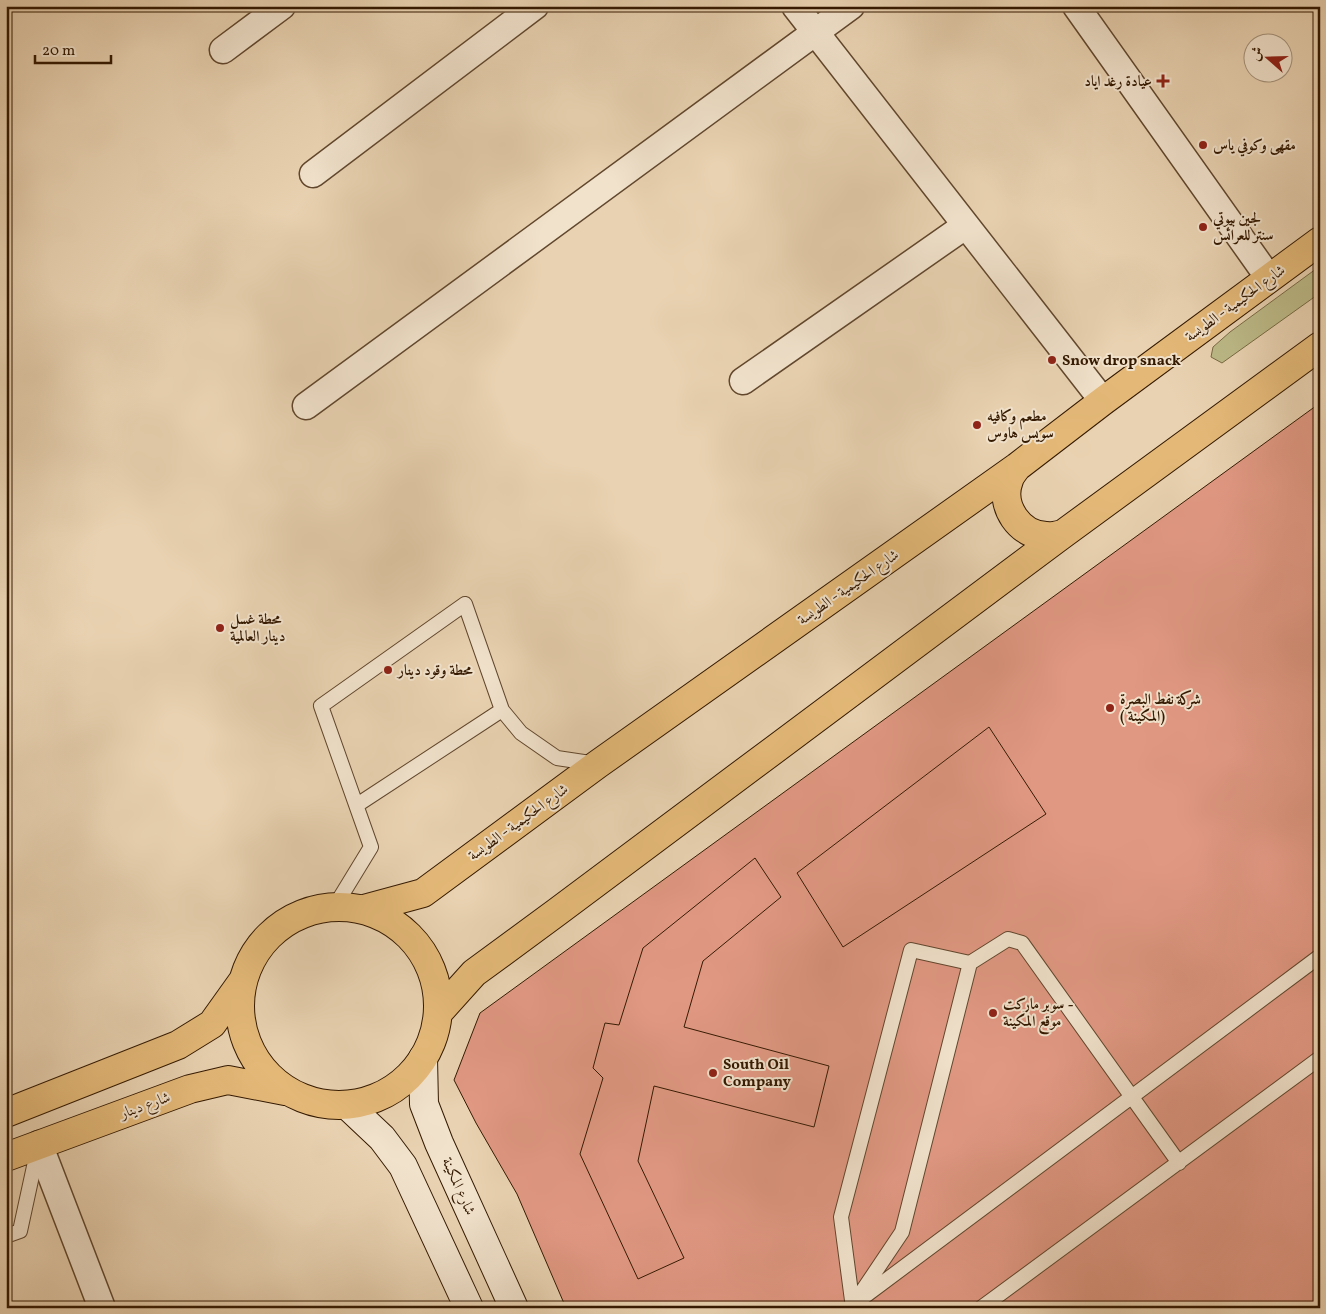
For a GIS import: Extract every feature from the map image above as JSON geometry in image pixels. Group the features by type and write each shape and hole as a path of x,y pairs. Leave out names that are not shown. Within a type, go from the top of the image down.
{"main road":[{"name":"شارع الحكيمية - الطويسة","path":"364,909 423,893 598,764 1017,467 1320,241"},
{"path":"438,1013 474,973 1063,534 1320,346"},
{"path":"1017,467 1009,480 1007,496 1010,511 1019,524 1032,533 1047,536 1063,534"},
{"path":"6,1113 178,1045 212,1024 243,980 256,952 277,928 304,912 335,906 364,909 395,923 420,947 435,978 438,1013 433,1036 423,1058 403,1082 377,1098 347,1105 316,1103 287,1091 263,1070 247,1043 240,1012 243,980"},
{"name":"شارع المكينة","path":"423,1058 424,1104 439,1143 514,1308"},
{"name":"شارع دينار","path":"6,1157 190,1089 228,1080 287,1091"},
{"path":"347,1105 382,1138 403,1166 469,1308"}],"street":[{"path":"223,50 282,6"},
{"path":"313,174 536,6"},
{"path":"795,6 1103,401"},
{"path":"306,406 851,6"},
{"path":"1076,6 1269,278"},
{"path":"743,381 965,226"},
{"path":"39,1144 102,1308"}],"lane":[{"path":"335,906 372,847 321,706 465,604 502,710 521,733 556,758 598,764"},
{"path":"357,805 502,710"},
{"path":"853,1306 902,1232 970,963 1008,939 1022,943 1179,1163"},
{"path":"853,1306 841,1217 911,950 970,963"},
{"path":"853,1306 1320,956"},
{"path":"981,1308 1320,1058"},
{"path":"6,1236 20,1231 39,1144"}],"shaded area":[{"path":"1320,266 1320,293 1222,363 1211,357 1213,347 1230,332"}],"building":[{"name":"شركة نفط البصرة ( المكينة)","path":"1320,403 1320,1308 566,1308 517,1194 476,1123 454,1080 480,1013"},
{"path":"989,727 1046,814 843,947 797,873"},
{"name":"South Oil Company","path":"755,858 781,897 703,961 684,1027 829,1066 814,1127 654,1086 638,1161 684,1258 638,1279 580,1154 603,1078 593,1068 605,1023 619,1025 643,948"}],"place":[{"name":"عيادة رغد اياد","path":"1163,81"},
{"name":"مقهى وكوفي ياس","path":"1203,145"},
{"name":"لجين بيوتي سنتر للعرائس","path":"1203,227"},
{"name":"Snow drop snack","path":"1052,360"},
{"name":"مطعم وكافيه سويس هاوس","path":"977,425"},
{"name":"محطة غسل دينار العالمية","path":"220,628"},
{"name":"محطة وقود دينار","path":"388,670"},
{"name":"شركة نفط البصرة ( المكينة)","path":"1110,708"},
{"name":"سوبر ماركت - موقع المكينة","path":"993,1013"},
{"name":"South Oil Company","path":"713,1073"}]}
